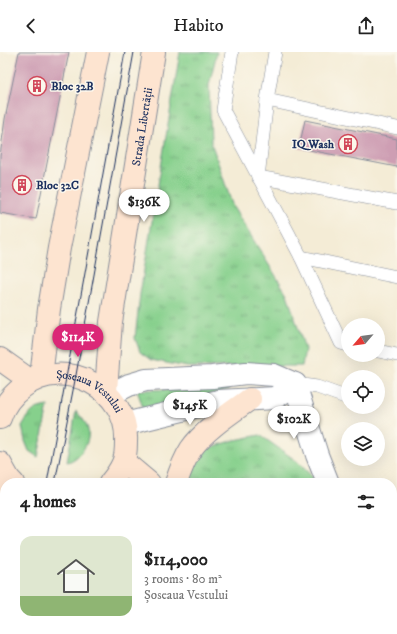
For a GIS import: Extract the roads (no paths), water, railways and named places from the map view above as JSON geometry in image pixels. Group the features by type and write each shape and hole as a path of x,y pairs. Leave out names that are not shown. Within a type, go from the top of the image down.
{"main road":[{"path":"0,359 36,379 59,248 98,52"},
{"name":"Strada Libertății","path":"107,393 111,322 154,52"},
{"name":"Șoseaua Vestului","path":"0,418 3,409 15,393 36,379 53,374 76,375 92,381 107,393 116,404 122,413 125,424 127,437 124,462 114,478"},
{"path":"178,478 181,467 192,448 212,428 250,399"},
{"path":"124,462 143,478"}],"street":[{"path":"107,393 146,380 212,377 246,373 274,375 295,384 317,455 326,478"},
{"path":"125,424 219,400 275,398 295,384"}],"lane":[{"path":"232,52 222,110 301,257 341,343"},
{"path":"258,177 267,100 275,52"},
{"path":"267,100 397,128"},
{"path":"258,177 397,203"},
{"path":"301,257 397,277"},
{"path":"385,352 397,355"},
{"path":"295,384 317,387 341,396"}],"tram line":[{"path":"48,478 125,52"},
{"path":"56,478 134,52"}],"place":[{"name":"Bloc 32B","path":"37,86"},
{"name":"IQ Wash","path":"348,144"},
{"name":"Bloc 32C","path":"22,185"}]}
